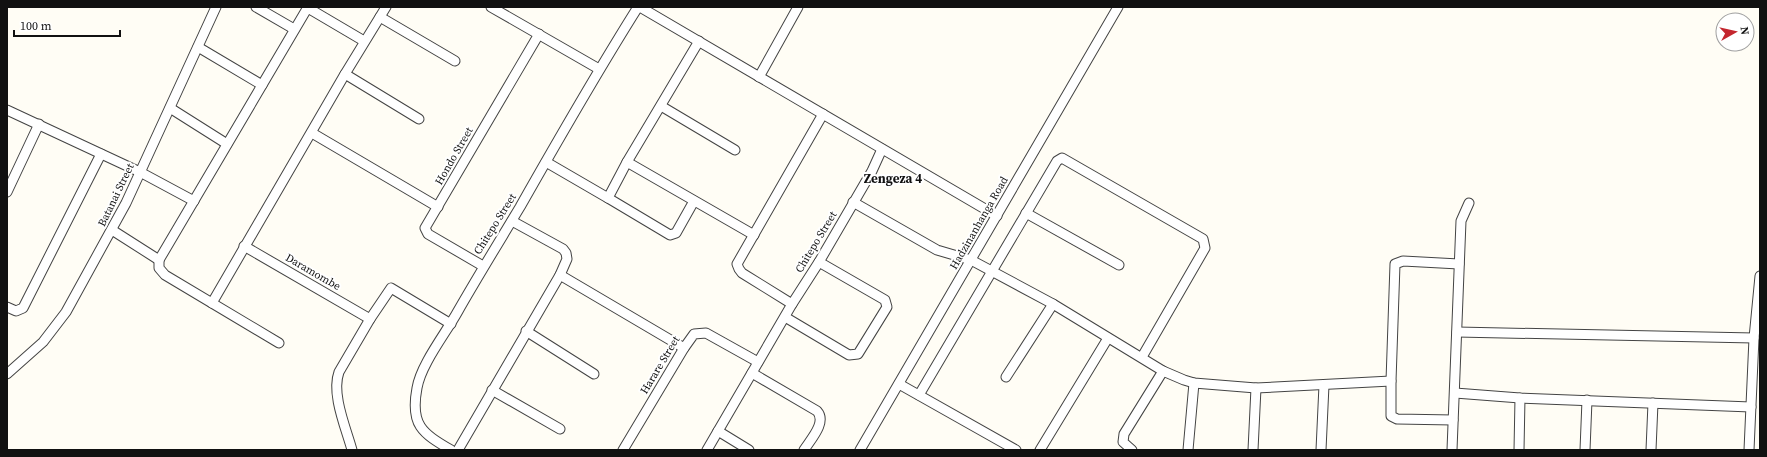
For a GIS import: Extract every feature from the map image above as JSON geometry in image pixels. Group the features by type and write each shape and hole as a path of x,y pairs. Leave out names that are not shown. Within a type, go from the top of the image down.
{"street":[{"name":"Batanai Street","path":"7,374 43,342 66,312 112,230 216,7"},
{"path":"256,7 294,29"},
{"path":"212,303 345,74 386,7"},
{"path":"491,7 599,68"},
{"path":"639,7 997,216"},
{"name":"Chitepo Street","path":"451,450 424,432 418,422 416,409 419,378 483,266 512,221 599,68 639,7"},
{"path":"759,77 798,7"},
{"name":"Hadzinanhanga Road","path":"863,449 1118,7"},
{"path":"279,342 165,275 159,268 159,260 294,29 308,8 364,42"},
{"path":"380,17 455,61"},
{"name":"Hondo Street","path":"483,266 428,234 425,228 539,34"},
{"path":"608,198 627,162 699,41"},
{"path":"198,47 262,85"},
{"path":"345,74 419,119"},
{"path":"661,106 735,150"},
{"path":"170,108 227,144"},
{"path":"7,110 140,172 194,201"},
{"path":"792,304 739,269 738,262 823,114"},
{"path":"7,192 38,124"},
{"path":"312,133 438,207"},
{"name":"Chitepo Street","path":"707,450 784,317 819,262 872,171 882,149"},
{"path":"7,307 16,311 23,308 101,154"},
{"path":"919,395 1057,161 1062,158 1203,239 1205,248 1142,357"},
{"path":"546,162 670,236 676,233 694,201"},
{"path":"627,162 754,235"},
{"path":"853,202 937,250 971,260 1053,304 1163,371 1184,380 1194,383 1256,388 1390,381"},
{"path":"1452,450 1461,221 1469,203"},
{"path":"1026,213 1120,265"},
{"path":"458,450 560,275 566,259 566,253 512,221"},
{"path":"112,230 159,260"},
{"name":"Daramombe","path":"244,246 370,319"},
{"path":"1453,420 1397,419 1391,416 1390,381 1395,264 1403,261 1459,264"},
{"path":"784,317 849,355 858,354 887,307 885,300 819,262"},
{"path":"560,275 684,348"},
{"path":"1749,450 1754,338 1760,276"},
{"path":"352,450 337,394 336,380 370,319 391,288 451,324"},
{"path":"1006,377 1053,304"},
{"path":"526,331 594,374"},
{"path":"1457,332 1754,338"},
{"name":"Harare Street","path":"623,450 684,348 694,334 706,333 758,362"},
{"path":"1040,450 1108,338"},
{"path":"1132,450 1123,442 1124,434 1163,371"},
{"path":"752,373 817,411 820,415 821,421 804,450"},
{"path":"1188,450 1194,383"},
{"path":"900,384 1012,449"},
{"path":"1321,450 1324,385"},
{"path":"1253,450 1256,388"},
{"path":"492,390 560,430"},
{"path":"1455,393 1520,398 1751,407"},
{"path":"1519,450 1520,398"},
{"path":"1585,450 1587,400"},
{"path":"1651,450 1653,403"},
{"path":"718,430 750,450"}],"district":[{"name":"Zengeza 4","path":"893,178"}]}
